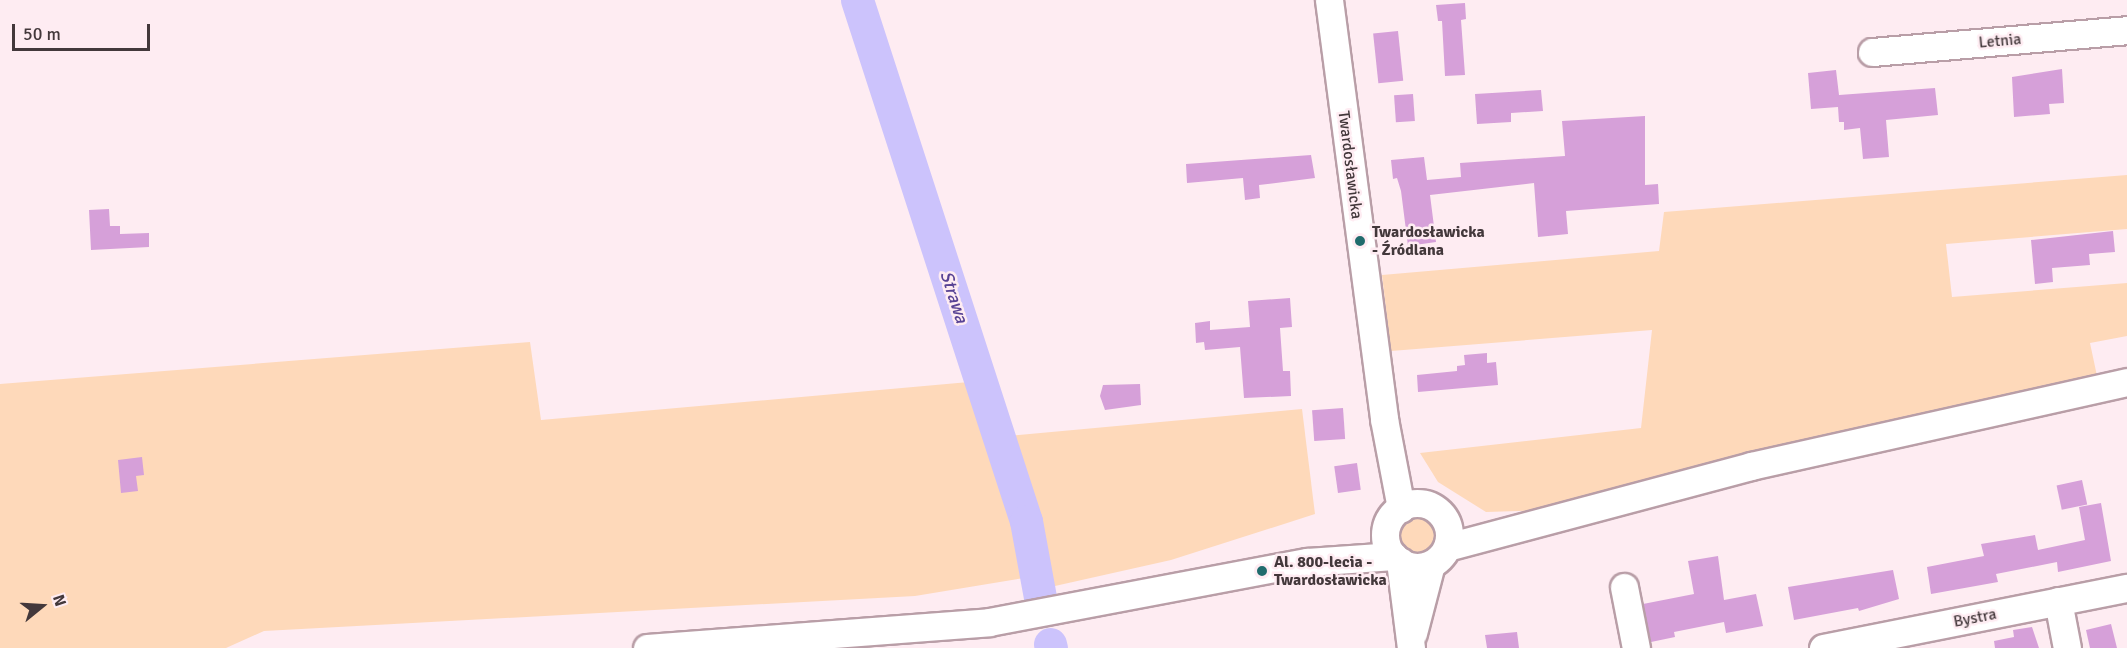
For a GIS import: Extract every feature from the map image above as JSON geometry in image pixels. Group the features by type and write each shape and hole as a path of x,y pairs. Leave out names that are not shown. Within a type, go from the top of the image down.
{"street":[{"name":"Twardosławicka","path":"1329,0 1389,437 1413,514"},
{"name":"Letnia","path":"1872,52 2127,30"},
{"path":"647,648 989,622 1307,562 1397,559 1415,567 1439,555 1549,519 1751,466 2127,382"},
{"path":"1307,562 1359,543 1413,514 1549,519"},
{"path":"1411,647 1439,555 1449,533 1413,514"},
{"path":"1411,647 1397,559 1387,542 1413,514"},
{"path":"1624,587 1635,648"},
{"name":"Bystra","path":"1834,647 2127,588"},
{"path":"2058,601 2067,648"}],"shaded area":[{"path":"2127,175 2127,229 1946,244 1952,297 2127,283 2127,336 2090,343 2097,376 1546,510 1486,512 1438,482 1420,453 1641,428 1652,330 1391,351 1382,275 1659,251 1664,212"},
{"path":"530,342 541,420 969,382 1014,517 1024,578 915,596 264,631 226,648 0,648 0,384"},
{"path":"1302,409 1315,514 1171,560 1046,588 1007,436"},
{"path":"1420,514 1435,520 1441,535 1435,550 1420,556 1405,550 1399,535 1405,520"}],"building":[{"path":"1465,3 1466,19 1461,20 1465,75 1445,76 1442,21 1438,21 1436,5"},
{"path":"1398,31 1403,81 1378,83 1373,34"},
{"path":"2062,69 2064,103 2049,104 2050,114 2014,117 2012,77"},
{"path":"1836,70 1839,95 1935,88 1938,115 1886,120 1889,157 1863,159 1860,128 1844,130 1844,122 1839,122 1838,107 1811,109 1808,73"},
{"path":"1541,90 1543,111 1511,113 1511,122 1477,124 1475,94"},
{"path":"1413,94 1415,121 1396,122 1394,95"},
{"path":"1645,116 1645,185 1658,184 1659,204 1566,211 1568,234 1538,237 1534,183 1430,195 1436,242 1408,246 1401,191 1397,178 1393,179 1391,160 1424,157 1427,180 1461,177 1460,163 1565,156 1562,121"},
{"path":"1311,155 1315,178 1259,185 1260,198 1245,200 1243,178 1187,183 1186,164"},
{"path":"109,209 110,226 120,226 120,234 149,233 149,247 91,250 89,210"},
{"path":"2113,231 2115,252 2089,254 2090,265 2052,268 2053,282 2035,284 2031,240"},
{"path":"1290,298 1292,327 1280,328 1283,371 1290,371 1291,396 1244,398 1240,347 1205,350 1204,342 1196,343 1195,323 1210,321 1210,330 1250,327 1248,301"},
{"path":"1487,353 1487,363 1496,362 1498,385 1418,392 1417,375 1457,371 1457,366 1465,365 1464,355"},
{"path":"1140,384 1141,405 1105,410 1100,396 1103,385"},
{"path":"1343,408 1345,439 1314,441 1312,410"},
{"path":"142,457 144,475 136,476 138,491 121,493 118,460"},
{"path":"1357,463 1361,490 1338,493 1334,466"},
{"path":"2082,480 2087,504 2062,510 2057,485"},
{"path":"2101,503 2111,561 2058,572 2057,562 1996,574 1998,582 1931,594 1927,567 1984,556 1981,544 2035,535 2038,550 2085,540 2079,507"},
{"path":"1718,556 1724,600 1756,594 1763,626 1726,633 1724,622 1674,632 1675,637 1651,642 1643,604 1694,594 1688,561"},
{"path":"1893,570 1899,599 1859,611 1858,608 1794,620 1788,587"},
{"path":"2111,624 2117,648 2090,648 2086,630"},
{"path":"2032,627 2039,648 1995,648 1994,641 2014,637 2013,630"},
{"path":"1517,632 1519,648 1487,648 1485,635"}],"waterway":[{"name":"Strawa","path":"857,0 1026,521 1040,597"},
{"name":"Strawa","path":"1050,644 1051,648"}],"place":[{"name":"Twardosławicka - Źródlana","path":"1360,241"},
{"name":"Al. 800-lecia - Twardosławicka","path":"1262,571"}]}
